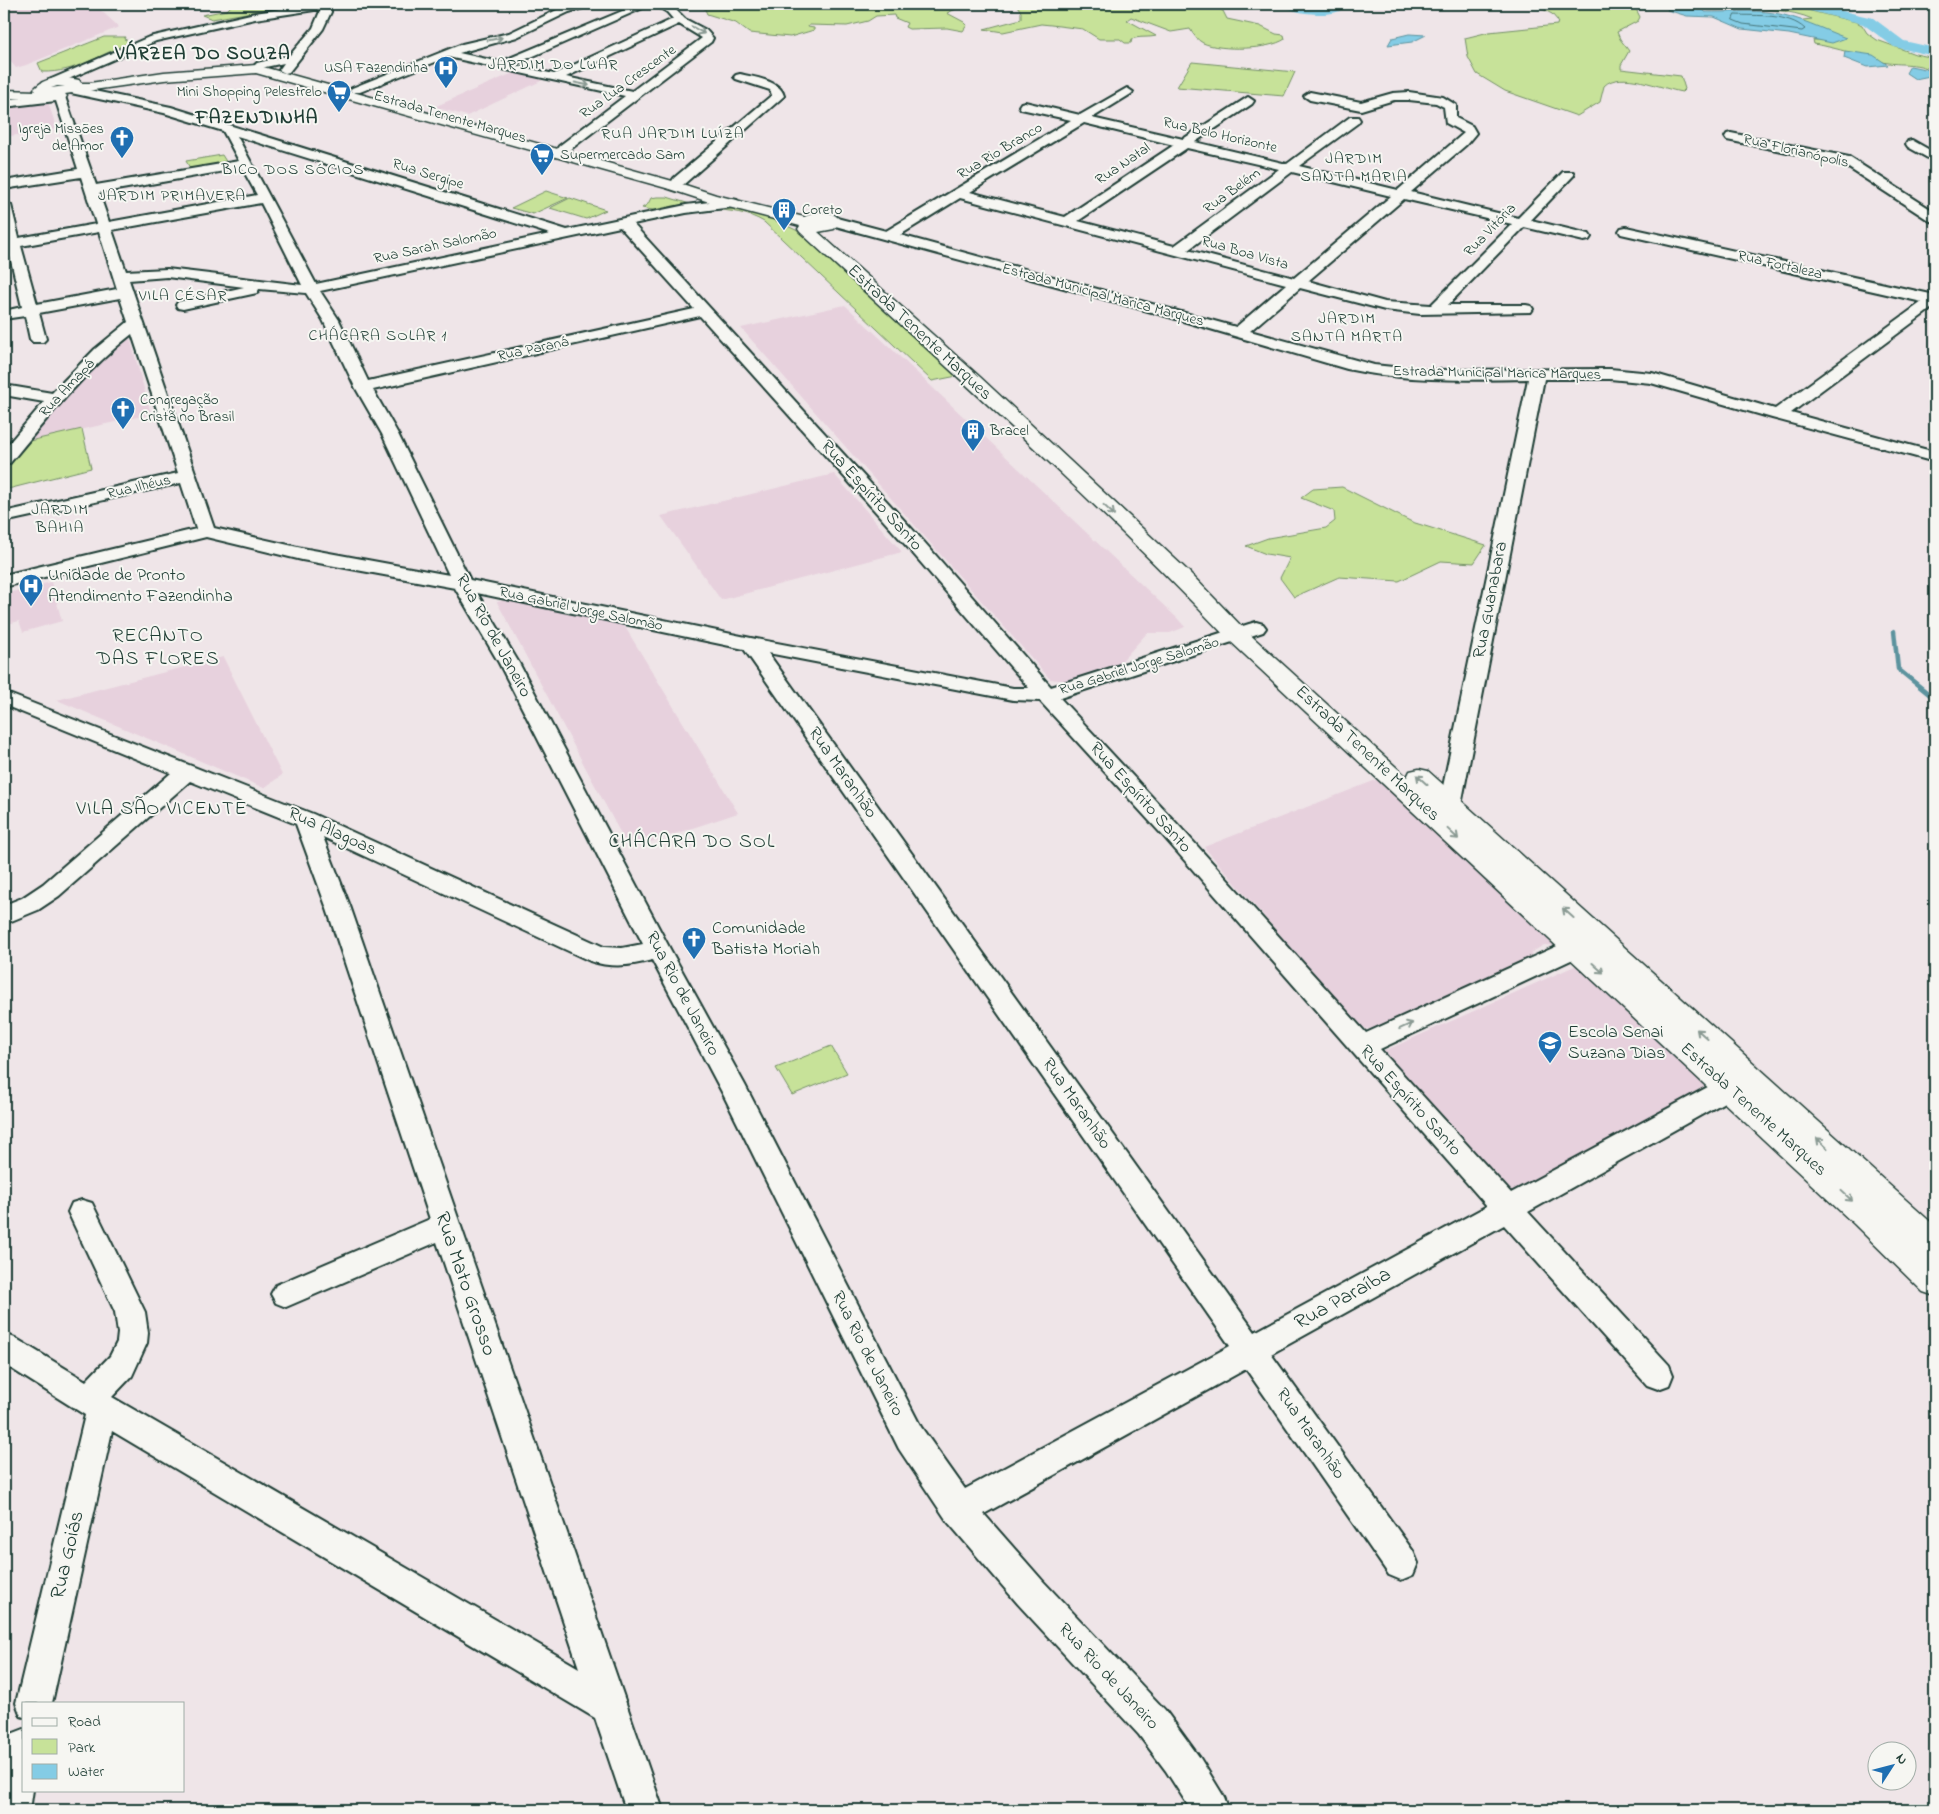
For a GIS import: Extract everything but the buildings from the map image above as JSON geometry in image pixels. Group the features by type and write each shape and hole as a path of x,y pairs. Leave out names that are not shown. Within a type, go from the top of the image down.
{"main road":[{"name":"Estrada Tenente Marques","path":"4,94 21,94 60,89 193,68 289,64 356,90 563,150 679,180 740,201 822,223 824,231 836,248 899,300 1028,420 1208,582 1246,632 1440,809 1935,1247"},
{"name":"Estrada Tenente Marques","path":"29,80 60,89 90,87 200,72 256,69 671,185 711,198"},
{"path":"4,103 19,100 26,96 21,94"},
{"path":"711,198 722,194 740,201"},
{"name":"Estrada Tenente Marques","path":"1440,809 1575,948 1866,1214 1935,1281"}],"street":[{"path":"301,8 313,4"},
{"path":"4,103 60,89 81,72 117,53 153,39 192,29 326,4 324,18 320,26 289,64"},
{"path":"356,90 466,46 513,35 565,10 586,4"},
{"path":"503,65 647,4"},
{"name":"Rua Lua Crescente","path":"563,150 634,95 681,62 707,40 708,38 705,34 680,20 673,10 659,4"},
{"path":"554,78 680,20"},
{"path":"449,54 634,95"},
{"path":"679,180 778,96 778,91 774,88 740,77"},
{"path":"4,581 206,532 92,190 79,163 60,89"},
{"name":"Rua Sergipe","path":"60,89 140,104 226,128 566,234 686,209 740,201"},
{"name":"Rua Rio Branco","path":"888,236 1127,92"},
{"path":"1238,333 1402,194 1470,133 1468,129 1449,118 1450,106 1439,100 1409,96 1393,97 1360,106 1310,96"},
{"name":"Rua Natal","path":"1067,222 1248,101"},
{"name":"Rua Belo Horizonte","path":"1025,106 1584,237"},
{"name":"Rua Belém","path":"1177,251 1354,120"},
{"name":"Rua Rio de Janeiro","path":"226,128 265,198 310,289 332,320 362,387 390,434 463,585 509,663 658,949 736,1093 910,1438 936,1480 959,1510 1025,1587 1143,1711 1180,1761 1211,1810"},
{"name":"Rua Florianópolis","path":"1731,137 1845,160 1934,215"},
{"path":"1912,144 1935,158"},
{"path":"4,185 79,163"},
{"path":"92,190 245,164"},
{"name":"Rua Vitória","path":"1437,308 1568,175"},
{"name":"Rua Boa Vista","path":"960,194 1297,284 1392,307 1420,310 1437,308 1526,309"},
{"path":"9,245 265,198"},
{"name":"Rua Sergipe","path":"686,209 711,198"},
{"path":"4,211 9,245 22,275 38,339"},
{"name":"Rua Espírito Santo","path":"623,222 917,546 1046,695 1173,833 1506,1209 1658,1375"},
{"name":"Estrada Municipal Marica Marques","path":"822,223 858,228 1374,370 1422,375 1610,374 1652,378 1778,415 1935,457"},
{"name":"Rua Fortaleza","path":"1626,231 1935,300"},
{"name":"Rua Sarah Salomão","path":"271,286 310,289 566,234"},
{"path":"120,276 167,273 271,286"},
{"path":"4,278 22,275"},
{"path":"183,305 271,286"},
{"path":"4,315 126,292"},
{"path":"1778,415 1935,300"},
{"name":"Rua Paraná","path":"362,387 703,312"},
{"name":"Rua Amapá","path":"4,459 56,399 109,343 137,322"},
{"name":"Rua Guanabara","path":"1440,809 1537,375"},
{"path":"4,390 56,399"},
{"name":"Rua Ilhéus","path":"4,517 187,476"},
{"name":"Rua Gabriel Jorge Salomão","path":"206,532 293,552 430,577 751,644 979,689 1014,694 1046,695 1077,687 1246,632"},
{"name":"Rua Maranhão","path":"751,644 1401,1563"},
{"name":"Rua Alagoas","path":"4,698 305,819 599,955 608,958 626,958 658,949"},
{"path":"4,915 30,904 51,890 186,772"},
{"name":"Rua Mato Grosso","path":"305,819 338,906 644,1810"},
{"path":"321,862 333,852 359,844"},
{"path":"1361,1046 1575,948"},
{"name":"Rua Paraíba","path":"959,1510 1728,1088"},
{"path":"82,1212 130,1312 133,1323 132,1343 121,1366 113,1375 96,1404"},
{"path":"286,1294 445,1226"},
{"path":"4,1348 609,1706"},
{"name":"Rua Goiás","path":"34,1702 96,1404"},
{"path":"11,1810 22,1757"}],"shaded area":[{"path":"4,4 94,4 119,27 16,68 4,54"},
{"path":"513,73 543,80 467,116 434,107"},
{"path":"48,102 57,129 4,137 4,107"},
{"path":"845,305 1185,627 1170,633 1147,633 1118,665 1067,681 1050,679 741,328"},
{"path":"130,338 151,414 25,442 114,341"},
{"path":"834,474 902,552 721,600 661,516"},
{"name":"Unidade de Pronto Atendimento Fazendinha","path":"51,582 62,621 23,632 19,621 4,625 4,594"},
{"path":"507,599 622,622 738,813 629,849 497,602"},
{"path":"223,657 282,775 264,788 57,700"},
{"path":"1394,773 1559,946 1544,945 1532,952 1530,960 1402,1019 1370,1029 1361,1028 1204,847"},
{"name":"Escola Senai Suzana Dias","path":"1595,957 1720,1076 1668,1110 1511,1193 1382,1052"}],"green space":[{"path":"233,4 297,4 212,19 202,15 227,10"},
{"path":"728,4 955,4 956,9 947,13 967,25 963,31 947,28 909,29 905,27 907,23 895,18 894,15 876,16 868,21 847,26 809,25 808,27 814,28 814,30 790,37 749,33 736,23 707,14 704,7"},
{"path":"1016,4 1198,4 1217,8 1223,11 1227,19 1260,26 1276,34 1284,35 1285,39 1278,43 1257,47 1233,48 1211,46 1201,42 1190,29 1171,32 1131,17 1127,20 1156,36 1135,38 1132,39 1131,43 1125,43 1120,39 1099,39 1083,29 1041,24 1003,32 984,29 1021,19 1021,12"},
{"path":"1533,4 1652,4 1635,7 1640,17 1638,21 1617,32 1629,51 1621,65 1621,69 1681,76 1685,89 1682,92 1630,80 1620,79 1611,81 1604,86 1600,102 1577,116 1505,91 1477,74 1468,57 1465,38 1489,32 1557,25 1558,21 1552,14"},
{"path":"1710,4 1782,4 1856,22 1862,25 1867,33 1877,40 1915,54 1935,58 1935,73 1923,67 1883,62 1814,44 1813,40 1823,40 1798,23 1803,20 1812,19 1804,16 1785,11 1753,8 1708,10 1705,7"},
{"path":"104,37 125,37 124,39 131,42 77,66 42,72 38,63"},
{"path":"1192,62 1295,72 1284,96 1177,87"},
{"path":"222,155 227,163 191,170 186,161"},
{"path":"546,191 568,198 533,214 511,208"},
{"path":"667,197 690,204 666,210 642,208 648,204 651,198"},
{"path":"570,198 606,210 586,219 550,208"},
{"path":"712,209 740,209 766,216 796,230 857,281 957,376 932,381 764,222 745,214"},
{"path":"82,429 91,468 4,490 4,464 25,442"},
{"path":"1342,487 1412,522 1486,545 1474,563 1441,561 1399,581 1339,577 1294,597 1280,578 1290,558 1266,554 1246,546 1268,538 1326,528 1335,521 1334,511 1301,498 1313,489"},
{"path":"831,1046 847,1073 792,1095 776,1068"}],"water":[{"path":"1671,4 1715,4 1701,6 1705,12 1757,11 1774,13 1801,20 1846,38 1832,43 1789,34 1742,29 1714,17 1687,16 1667,10"},
{"path":"1409,34 1426,35 1412,42 1388,45 1392,38"},
{"path":"1845,51 1873,55 1888,65 1867,67 1844,58"},
{"path":"1910,66 1935,71 1935,75 1915,79 1906,73"}],"waterway":[{"path":"1288,4 1300,8 1318,10 1336,9 1334,4"},
{"path":"1799,4 1868,21 1899,44 1935,52"},
{"path":"1894,631 1898,669 1935,699"}],"place":[{"name":"USA Fazendinha","path":"446,89"},
{"name":"Mini Shopping Pelestrelo","path":"339,113"},
{"name":"Igreja Missões de Amor","path":"122,159"},
{"name":"Supermercado Sam","path":"542,176"},
{"name":"Coreto","path":"784,231"},
{"name":"Congregação Cristã no Brasil","path":"123,430"},
{"name":"Bracel","path":"973,452"},
{"name":"Unidade de Pronto Atendimento Fazendinha","path":"31,607"},
{"name":"Comunidade Batista Moriah","path":"694,960"},
{"name":"Escola Senai Suzana Dias","path":"1550,1064"}],"district":[{"name":"VÁRZEA DO SOUZA","path":"203,54"},
{"name":"JARDIM DO LUAR","path":"553,65"},
{"name":"FAZENDINHA","path":"257,118"},
{"name":"RUA JARDIM LUÍZA","path":"673,134"},
{"name":"JARDIM SANTA MARIA","path":"1354,168"},
{"name":"BICO DOS SÓCIOS","path":"293,170"},
{"name":"JARDIM PRIMAVERA","path":"172,196"},
{"name":"VILA CÉSAR","path":"183,296"},
{"name":"JARDIM SANTA MARTA","path":"1347,328"},
{"name":"CHÁCARA SOLAR 1","path":"378,336"},
{"name":"JARDIM BAHIA","path":"60,519"},
{"name":"RECANTO DAS FLORES","path":"158,648"},
{"name":"VILA SÃO VICENTE","path":"162,809"},
{"name":"CHÁCARA DO SOL","path":"692,842"}]}
